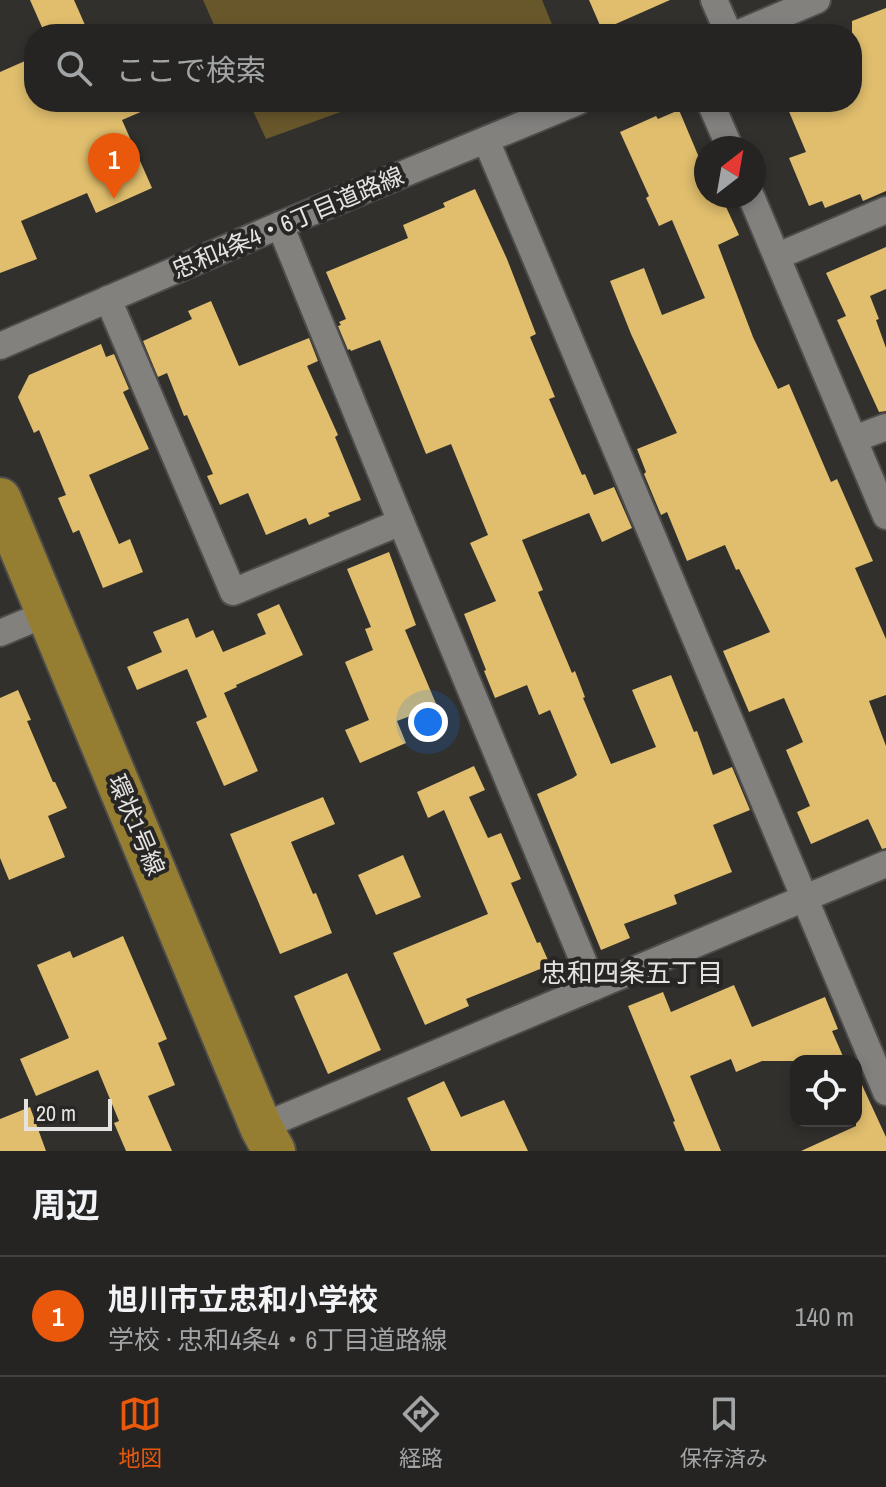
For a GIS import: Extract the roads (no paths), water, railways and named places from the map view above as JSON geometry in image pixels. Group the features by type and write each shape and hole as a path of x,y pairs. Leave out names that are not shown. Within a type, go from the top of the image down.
{"main road":[{"name":"環状1号線","path":"0,499 270,1145"}],"street":[{"path":"714,0 725,24"},
{"path":"761,24 817,0"},
{"name":"忠和4条4・6丁目道路線","path":"0,346 553,112"},
{"path":"714,112 725,136"},
{"path":"486,140 886,1092"},
{"path":"756,208 886,516"},
{"path":"778,256 886,210"},
{"path":"280,225 594,987"},
{"path":"108,299 233,592 401,522"},
{"path":"854,439 886,427"},
{"path":"0,633 48,613"},
{"path":"270,1145 594,987 886,864"}],"place":[{"name":"旭川市立忠和小学校","path":"114,199"}],"district":[{"name":"忠和四条五丁目","path":"632,973"}]}
